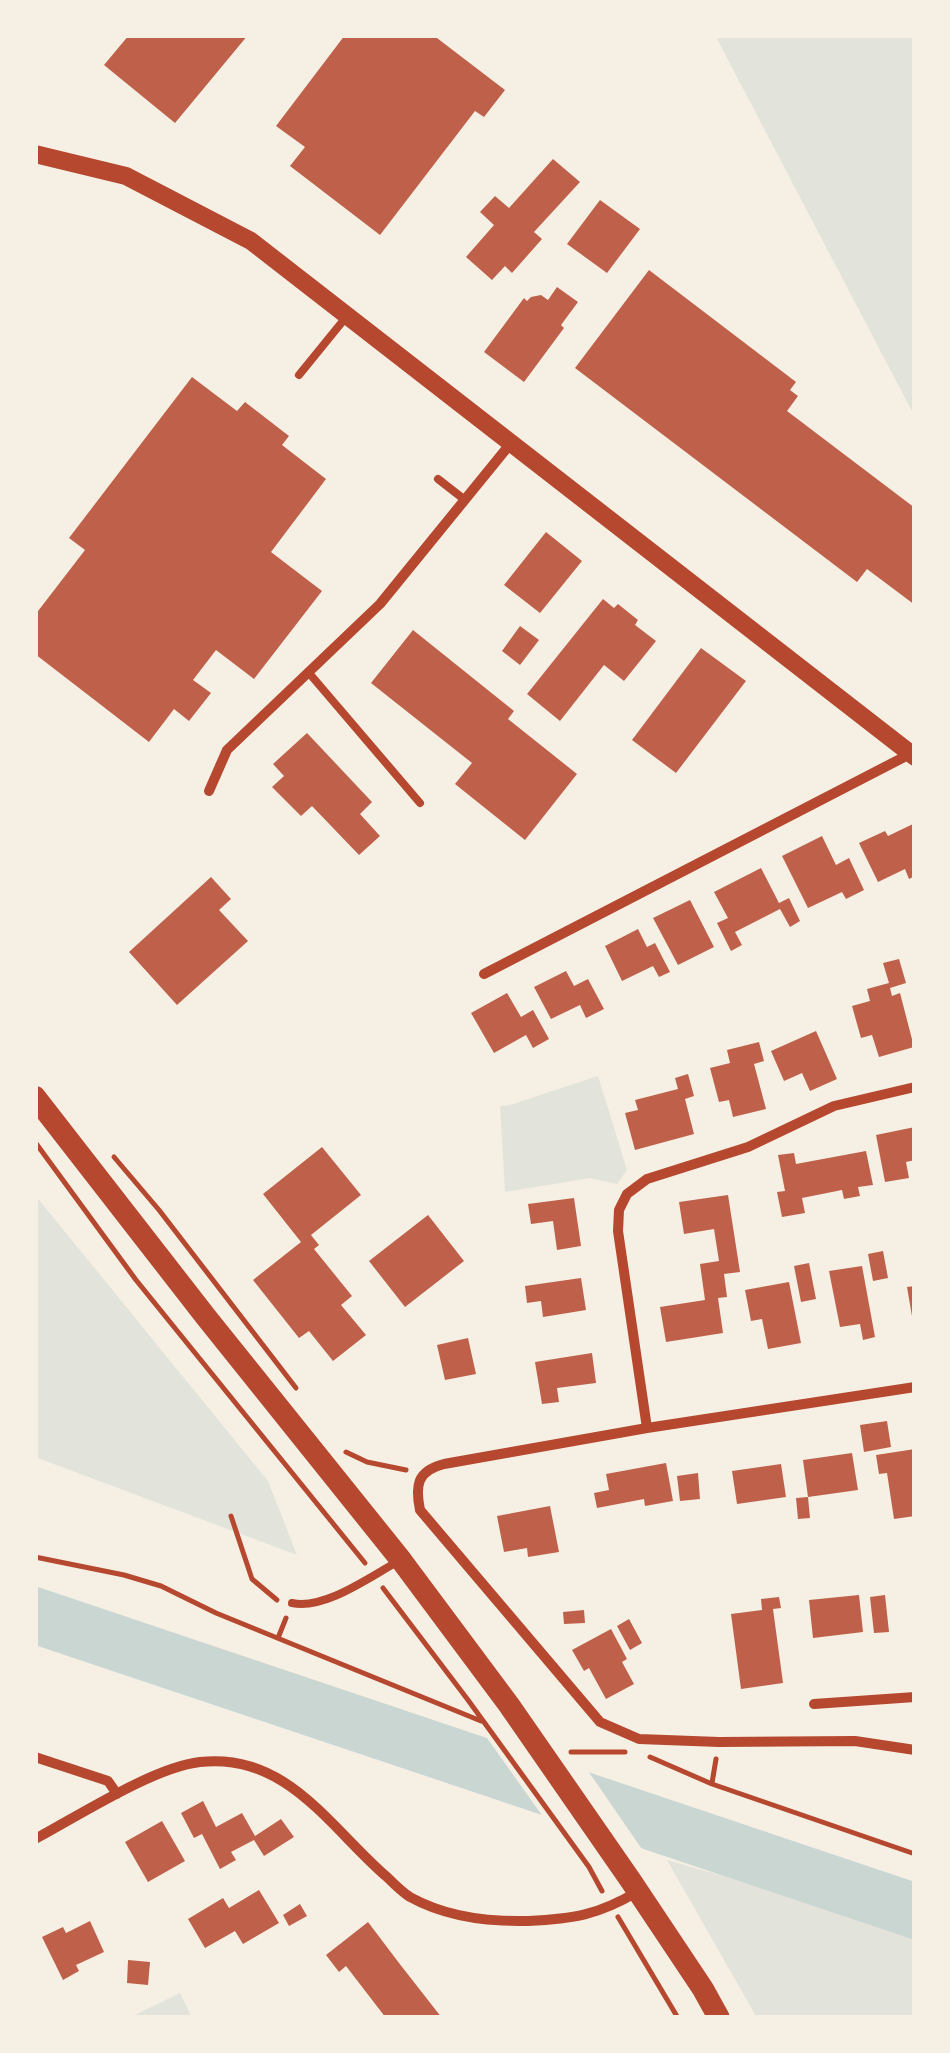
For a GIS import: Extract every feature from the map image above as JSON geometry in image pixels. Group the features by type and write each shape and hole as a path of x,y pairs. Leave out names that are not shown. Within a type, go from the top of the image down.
{"main road":[{"path":"35,1097 401,1560 508,1705 719,2018"}],"street":[{"path":"35,154 126,176 251,241 913,755 484,974"},
{"path":"209,791 228,750 380,604 511,443"},
{"path":"648,1428 618,1231 620,1210 627,1194 648,1179 748,1147 834,1106 915,1088"},
{"path":"915,1387 444,1464 433,1467 417,1484 420,1510 600,1722 639,1739 855,1741 915,1750"},
{"path":"814,1704 915,1698"},
{"path":"35,1757 108,1782 117,1794"},
{"path":"35,1839 162,1773 199,1762 228,1762 258,1768 288,1782 409,1896 473,1919 510,1922 588,1916 611,1906 634,1887"}],"lane":[{"path":"299,374 347,316"},
{"path":"438,479 465,500"},
{"path":"310,673 420,803"},
{"path":"292,1603 326,1600 401,1560"}],"path":[{"path":"35,1142 136,1280 374,1575 468,1700 589,1868 678,2018"},
{"path":"112,1154 300,1393"},
{"path":"336,1439 348,1454 367,1462 424,1474"},
{"path":"232,1516 252,1579 274,1600 292,1603 278,1638"},
{"path":"35,1557 161,1586 216,1613 506,1731"},
{"path":"712,1784 719,1742"},
{"path":"559,1752 622,1752 652,1757 712,1784 915,1854"}],"shaded area":[{"path":"715,35 915,35 915,417"},
{"path":"598,1076 627,1170 617,1184 590,1178 505,1192 500,1106"},
{"path":"35,1195 268,1481 297,1555 35,1457"},
{"path":"35,1586 915,1882 915,1940 35,1645"},
{"path":"667,1860 915,1939 915,2018 757,2018"},
{"path":"180,1993 192,2018 129,2018"}],"pier":[{"path":"482,1731 584,1765 646,1855 546,1821"}],"building":[{"path":"129,35 248,35 175,123 104,65"},
{"path":"345,35 433,35 505,90 484,117 475,111 380,235 290,166 305,147 276,126"},
{"path":"553,159 580,182 534,232 542,239 512,273 505,266 492,280 466,257 494,225 480,212 495,196 509,208"},
{"path":"600,200 640,229 607,273 567,244"},
{"path":"649,270 796,382 790,390 798,396 787,411 915,508 915,605 867,569 857,582 575,368"},
{"path":"557,287 578,302 524,382 484,352 524,298 527,301 541,295 548,300"},
{"path":"192,377 237,411 245,402 289,436 282,445 326,479 271,552 322,591 254,679 216,650 193,680 211,693 189,721 174,709 149,742 35,654 35,615 85,550 69,538"},
{"path":"546,532 582,561 540,613 504,585"},
{"path":"603,599 614,608 618,604 638,620 635,625 656,641 624,681 604,665 560,721 527,694"},
{"path":"520,626 539,640 520,665 502,651"},
{"path":"413,630 514,711 508,719 577,774 525,840 455,784 472,763 371,683"},
{"path":"701,648 746,681 676,773 632,740"},
{"path":"307,733 372,802 360,814 380,836 359,855 312,806 301,816 272,787 284,776 273,764"},
{"path":"913,824 915,876 909,879 905,869 878,882 859,843 885,831 888,836"},
{"path":"822,836 836,865 849,858 864,890 846,899 842,892 808,908 782,856"},
{"path":"761,868 779,903 789,898 800,921 790,927 780,909 735,932 742,945 731,951 717,923 728,918 714,892"},
{"path":"211,877 231,899 219,910 248,941 177,1005 129,952"},
{"path":"690,900 714,947 678,965 653,918"},
{"path":"638,929 647,947 655,943 670,972 659,977 653,966 622,981 605,946"},
{"path":"899,959 906,983 890,988 892,996 900,993 914,1047 879,1057 872,1035 861,1038 852,1006 870,1001 867,989 889,983 883,963"},
{"path":"566,971 574,986 588,979 604,1009 586,1018 580,1005 551,1019 534,987"},
{"path":"507,993 521,1017 533,1010 549,1039 533,1048 526,1035 494,1053 471,1013"},
{"path":"816,1031 837,1079 810,1091 802,1073 784,1081 771,1051"},
{"path":"759,1042 764,1061 754,1064 766,1109 733,1117 729,1100 719,1102 710,1068 730,1063 727,1050"},
{"path":"688,1074 694,1096 685,1099 694,1134 635,1150 625,1113 638,1110 635,1100 678,1089 675,1078"},
{"path":"915,1127 915,1160 906,1162 909,1178 885,1182 876,1135"},
{"path":"322,1147 361,1195 311,1235 319,1245 314,1249 352,1296 341,1305 366,1335 333,1361 309,1331 299,1338 253,1280 301,1242 263,1194"},
{"path":"866,1151 873,1185 858,1187 860,1196 844,1199 842,1190 802,1198 805,1213 782,1217 777,1192 785,1191 778,1155 794,1153 796,1164"},
{"path":"728,1195 740,1272 724,1274 727,1297 718,1298 723,1333 666,1342 660,1307 705,1300 700,1264 719,1261 714,1229 684,1234 679,1202"},
{"path":"574,1198 581,1246 557,1250 553,1221 531,1224 528,1204"},
{"path":"428,1215 464,1261 405,1307 369,1261"},
{"path":"883,1251 888,1278 873,1281 868,1254"},
{"path":"809,1263 816,1299 801,1302 794,1266"},
{"path":"862,1266 875,1337 863,1340 860,1324 840,1327 829,1271"},
{"path":"581,1278 586,1310 543,1317 541,1301 527,1303 525,1286"},
{"path":"789,1282 801,1343 768,1349 762,1319 751,1321 745,1290"},
{"path":"915,1286 915,1322 913,1322 907,1287"},
{"path":"468,1338 476,1374 445,1380 437,1345"},
{"path":"592,1353 596,1383 557,1388 559,1402 542,1404 535,1362"},
{"path":"887,1421 891,1447 864,1452 860,1425"},
{"path":"915,1449 915,1516 894,1519 887,1473 879,1474 876,1455"},
{"path":"852,1453 858,1490 808,1497 803,1460"},
{"path":"666,1463 673,1501 645,1506 644,1499 597,1508 594,1493 609,1490 606,1474"},
{"path":"781,1464 786,1497 737,1504 732,1471"},
{"path":"698,1473 700,1499 680,1501 677,1476"},
{"path":"808,1497 810,1518 798,1519 796,1498"},
{"path":"550,1506 559,1552 528,1557 527,1548 504,1552 497,1516"},
{"path":"859,1595 863,1632 813,1638 809,1600"},
{"path":"885,1595 889,1632 874,1633 870,1597"},
{"path":"779,1597 781,1608 773,1609 783,1683 741,1689 731,1614 762,1610 761,1599"},
{"path":"584,1610 585,1623 564,1624 563,1612"},
{"path":"629,1619 642,1643 630,1650 617,1626"},
{"path":"611,1629 627,1659 622,1662 634,1684 606,1699 589,1668 584,1671 572,1650"},
{"path":"203,1801 216,1827 242,1813 255,1836 281,1819 294,1837 264,1856 254,1840 231,1852 236,1860 220,1869 202,1834 194,1838 181,1813"},
{"path":"162,1821 185,1861 148,1882 125,1842"},
{"path":"259,1890 279,1923 243,1944 235,1931 205,1948 188,1919 223,1898 229,1908"},
{"path":"300,1904 307,1916 289,1926 283,1915"},
{"path":"90,1921 104,1952 76,1965 79,1971 63,1980 42,1937 63,1927 66,1933"},
{"path":"368,1922 442,2018 386,2018 346,1966 339,1972 326,1955"},
{"path":"128,1960 150,1962 148,1985 127,1983"}]}
